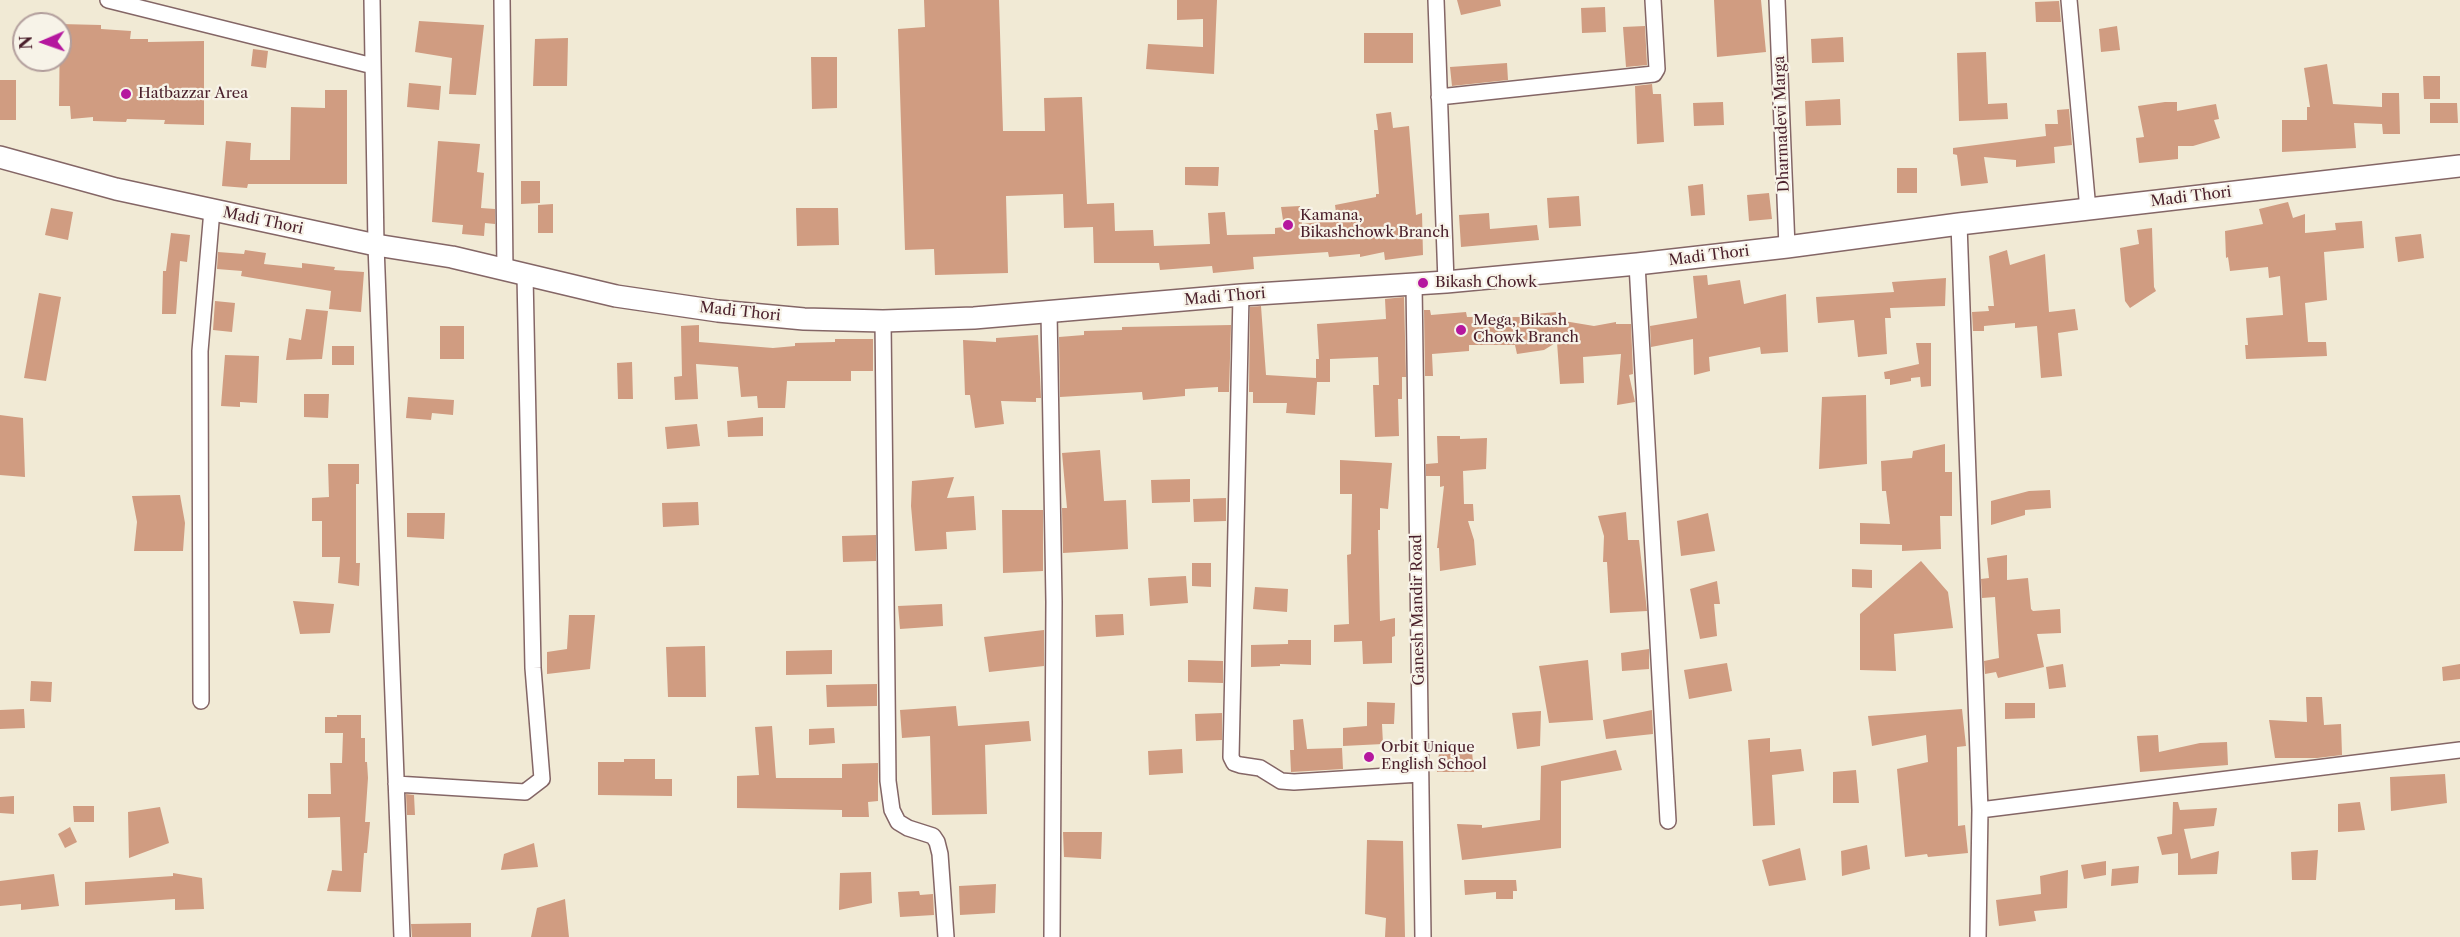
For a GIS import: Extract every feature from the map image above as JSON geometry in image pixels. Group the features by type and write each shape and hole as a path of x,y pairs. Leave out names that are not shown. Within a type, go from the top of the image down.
{"main road":[{"name":"Madi Thori","path":"0,157 116,189 376,245 452,257 616,296 718,311 804,319 883,321 974,318 1241,295 1446,282 1637,264 2460,166"}],"street":[{"path":"108,0 373,66"},
{"path":"372,0 376,245 402,937"},
{"path":"396,784 525,792 542,779 533,668 502,0"},
{"path":"1436,0 1446,282"},
{"path":"1439,97 1654,74 1657,69 1653,0"},
{"name":"Dharmadevi Marga","path":"1777,0 1787,247"},
{"path":"2069,0 2088,210"},
{"path":"201,701 200,351 212,210"},
{"path":"1959,224 1980,810 1978,937"},
{"path":"1637,264 1668,821"},
{"name":"Ganesh Mandir Road","path":"1414,284 1423,937"},
{"path":"1241,295 1231,757 1234,763 1260,768 1281,781 1420,774"},
{"path":"1049,312 1054,602 1052,937"},
{"path":"883,321 888,781 892,810 898,822 908,828 933,836 937,842 940,854 946,937"},
{"path":"1980,810 2460,750"}],"building":[{"path":"924,0 999,0 1003,131 1045,131 1044,98 1082,97 1087,204 1114,203 1115,231 1153,230 1154,246 1210,244 1208,213 1225,212 1227,235 1275,234 1275,228 1284,227 1281,207 1300,206 1302,224 1337,220 1335,205 1376,197 1376,194 1379,194 1374,130 1378,130 1376,114 1391,112 1393,128 1409,126 1416,215 1422,213 1423,255 1385,260 1384,252 1360,257 1360,254 1329,257 1328,252 1253,257 1254,269 1213,273 1212,266 1160,270 1159,263 1094,263 1093,227 1064,228 1063,194 1006,196 1008,273 935,275 934,249 905,250 898,29 925,27"},
{"path":"1177,0 1217,0 1214,74 1146,69 1148,44 1203,47 1203,19 1177,20"},
{"path":"1457,0 1500,0 1501,6 1461,15"},
{"path":"1714,0 1761,0 1766,52 1717,57"},
{"path":"2059,1 2061,22 2036,22 2035,2"},
{"path":"1605,7 1606,32 1582,33 1581,8"},
{"path":"419,21 484,25 476,95 449,94 452,58 415,52"},
{"path":"72,24 101,25 101,29 131,31 130,39 148,39 148,42 204,41 204,125 164,124 165,120 127,119 126,122 93,121 93,117 71,119 70,106 59,106 59,72 72,72"},
{"path":"1645,26 1647,65 1626,67 1623,27"},
{"path":"2117,26 2120,50 2101,52 2099,29"},
{"path":"1364,33 1413,33 1413,63 1364,63"},
{"path":"1843,37 1844,62 1812,63 1811,39"},
{"path":"568,38 567,86 533,86 535,39"},
{"path":"253,49 268,51 266,68 251,66"},
{"path":"1986,52 1988,104 2007,103 2008,119 1959,121 1957,53"},
{"path":"811,57 837,57 837,108 812,109"},
{"path":"1507,63 1508,80 1452,86 1450,67"},
{"path":"2327,64 2333,104 2382,107 2382,93 2399,93 2400,134 2383,134 2382,124 2354,123 2356,148 2282,152 2282,120 2307,120 2307,107 2310,107 2304,68"},
{"path":"2423,76 2440,76 2440,99 2424,99"},
{"path":"0,80 16,80 16,120 0,120"},
{"path":"409,83 441,86 439,110 407,107"},
{"path":"1652,84 1653,94 1661,94 1664,142 1637,144 1635,86"},
{"path":"325,90 347,90 347,184 248,184 247,188 222,186 226,141 251,143 250,160 290,160 291,107 325,108"},
{"path":"1840,99 1841,125 1806,126 1805,101"},
{"path":"1723,102 1724,125 1694,126 1693,103"},
{"path":"2177,102 2177,111 2216,104 2219,119 2214,120 2220,138 2193,146 2178,146 2178,159 2139,163 2136,138 2144,137 2138,106"},
{"path":"2430,103 2457,103 2458,123 2430,123"},
{"path":"2069,109 2072,145 2054,147 2055,163 2016,167 2016,160 1984,157 1988,183 1961,186 1957,155 1953,154 1953,148 2046,136 2045,124 2058,124 2057,110"},
{"path":"438,141 480,144 477,172 484,173 481,208 495,209 495,224 485,223 484,236 462,234 463,225 432,222"},
{"path":"1185,167 1219,167 1218,186 1185,185"},
{"path":"1897,168 1917,168 1917,193 1897,193"},
{"path":"521,181 540,181 540,203 521,204"},
{"path":"1703,184 1705,215 1691,216 1688,186"},
{"path":"1769,193 1772,219 1749,221 1747,195"},
{"path":"1579,196 1581,226 1549,228 1547,198"},
{"path":"2288,202 2293,218 2305,214 2305,233 2336,230 2335,223 2362,221 2364,248 2324,252 2327,300 2305,303 2308,342 2326,342 2327,356 2246,359 2245,345 2248,345 2246,318 2283,315 2280,276 2269,278 2268,267 2230,271 2228,257 2226,258 2225,231 2263,224 2259,209"},
{"path":"553,204 553,233 538,233 538,205"},
{"path":"51,208 73,212 68,240 45,235"},
{"path":"796,208 838,208 839,245 797,246"},
{"path":"1489,213 1490,229 1537,225 1539,240 1461,247 1459,215"},
{"path":"2152,228 2156,291 2130,308 2125,301 2120,248 2139,244 2137,230"},
{"path":"171,233 190,235 187,262 180,261 176,314 162,314 163,271 166,271"},
{"path":"2421,234 2424,258 2398,262 2395,237"},
{"path":"245,250 266,253 264,264 302,268 302,263 335,267 334,270 364,272 361,312 329,309 331,291 241,276 242,271 217,269 218,252 244,254"},
{"path":"2007,250 2010,265 2045,254 2049,312 2075,309 2078,330 2058,333 2062,376 2041,378 2037,326 2015,328 2015,323 1984,326 1984,331 1973,331 1972,312 1989,311 1988,306 1994,306 1989,256"},
{"path":"1707,275 1708,285 1740,280 1744,304 1786,294 1788,352 1761,354 1760,347 1709,357 1710,371 1694,375 1693,339 1651,347 1650,326 1697,318 1693,276"},
{"path":"1946,278 1945,306 1890,308 1891,318 1885,318 1887,354 1858,357 1854,320 1818,323 1816,297 1894,292 1892,282"},
{"path":"39,293 61,297 46,381 24,378"},
{"path":"1404,297 1406,377 1402,377 1402,399 1398,399 1399,436 1375,437 1373,385 1379,385 1378,357 1330,359 1330,382 1317,382 1315,415 1286,413 1287,403 1253,403 1253,392 1249,392 1250,307 1261,306 1266,375 1316,378 1316,359 1319,359 1317,324 1386,319 1385,299"},
{"path":"215,301 235,303 232,332 213,330"},
{"path":"306,309 328,311 322,359 286,360 289,338 301,340"},
{"path":"1424,310 1430,310 1431,315 1466,312 1467,317 1523,317 1523,315 1557,312 1558,320 1594,326 1616,322 1616,324 1631,324 1633,374 1629,375 1635,402 1617,405 1621,354 1583,357 1584,383 1560,384 1557,342 1544,350 1517,354 1515,345 1469,345 1469,351 1432,354 1433,376 1425,376"},
{"path":"699,325 699,342 773,348 795,346 795,343 835,342 835,339 873,339 873,371 851,371 851,381 787,381 785,408 758,408 757,396 741,397 738,367 696,364 698,399 675,400 674,377 682,376 681,326"},
{"path":"1231,325 1229,392 1218,392 1218,387 1185,389 1185,396 1143,400 1142,392 1060,397 1059,337 1084,335 1084,331 1122,330 1122,327"},
{"path":"440,326 464,326 464,359 440,359"},
{"path":"1038,335 1041,398 1036,398 1036,402 1001,401 1004,424 975,428 970,395 965,395 963,340 996,342 996,338"},
{"path":"1916,343 1931,343 1931,386 1921,387 1920,377 1890,385 1890,379 1885,379 1884,372 1919,364"},
{"path":"332,346 354,346 354,365 332,365"},
{"path":"225,355 259,356 257,403 240,402 240,407 221,406"},
{"path":"632,362 633,399 618,399 617,363"},
{"path":"304,394 329,394 328,418 304,417"},
{"path":"1866,395 1867,464 1819,469 1822,397"},
{"path":"408,397 454,400 453,415 432,413 431,420 406,418"},
{"path":"0,415 23,418 25,477 0,475"},
{"path":"763,417 763,436 728,437 727,421"},
{"path":"697,424 700,446 667,449 665,427"},
{"path":"1437,436 1460,436 1460,439 1487,438 1486,469 1463,471 1464,504 1473,504 1474,521 1468,521 1474,540 1476,565 1440,571 1439,548 1437,548 1444,486 1440,487 1440,476 1426,476 1426,464 1438,463"},
{"path":"1945,444 1945,472 1952,472 1952,516 1940,516 1941,549 1902,551 1902,545 1860,544 1860,523 1890,524 1886,491 1882,491 1881,461 1912,458 1913,451"},
{"path":"1100,450 1104,501 1126,500 1128,549 1063,553 1062,508 1067,508 1062,453"},
{"path":"1340,460 1392,463 1388,509 1380,508 1380,530 1378,530 1380,621 1395,618 1392,663 1363,664 1362,641 1334,642 1334,625 1349,624 1347,555 1351,554 1352,494 1340,494"},
{"path":"328,464 359,464 359,484 356,484 356,563 360,563 359,586 338,583 340,557 322,557 322,521 312,521 312,498 329,497"},
{"path":"954,477 947,498 974,496 976,530 946,532 947,549 915,551 911,506 912,481"},
{"path":"1190,479 1190,502 1152,503 1151,480"},
{"path":"2050,490 2051,508 2025,510 2025,515 1991,525 1991,501 2029,491"},
{"path":"180,495 185,523 183,551 134,551 137,522 132,496"},
{"path":"1226,498 1226,521 1194,522 1193,499"},
{"path":"698,502 699,525 663,527 662,503"},
{"path":"1002,510 1043,510 1043,571 1003,573"},
{"path":"1626,512 1628,540 1639,540 1647,611 1610,613 1607,562 1603,562 1604,536 1598,516"},
{"path":"407,513 445,513 444,539 407,537"},
{"path":"1708,513 1715,551 1681,556 1677,521"},
{"path":"876,535 876,561 843,562 842,536"},
{"path":"2007,555 2007,580 2028,578 2033,611 2060,609 2061,633 2037,634 2044,667 1998,678 1996,672 1985,674 1984,661 1999,658 1995,597 1982,598 1981,579 1989,578 1987,558"},
{"path":"1921,561 1948,592 1953,628 1894,634 1896,671 1860,670 1860,614"},
{"path":"1192,563 1211,563 1211,587 1192,586"},
{"path":"1852,569 1872,570 1872,588 1852,587"},
{"path":"1186,576 1188,603 1150,606 1148,578"},
{"path":"1717,581 1720,604 1714,604 1717,636 1700,639 1690,589"},
{"path":"1255,587 1288,589 1287,612 1253,609"},
{"path":"293,601 334,604 330,633 300,634"},
{"path":"942,604 943,626 900,629 898,606"},
{"path":"1123,614 1124,635 1096,637 1095,615"},
{"path":"569,615 595,615 590,669 547,674 547,652 567,649"},
{"path":"1044,630 1044,666 989,672 984,637"},
{"path":"1288,640 1311,640 1311,665 1280,664 1280,666 1251,667 1251,645 1288,644"},
{"path":"705,646 706,697 668,697 666,647"},
{"path":"1649,649 1649,669 1622,671 1621,653"},
{"path":"832,650 832,674 786,675 786,651"},
{"path":"1188,660 1223,661 1223,683 1188,682"},
{"path":"1588,660 1593,720 1549,723 1539,666"},
{"path":"1727,663 1732,691 1689,699 1684,670"},
{"path":"2063,664 2066,687 2049,689 2046,667"},
{"path":"2460,664 2460,679 2443,681 2442,667"},
{"path":"31,681 52,682 51,702 30,701"},
{"path":"877,684 877,706 827,707 826,685"},
{"path":"2306,697 2322,697 2324,725 2341,724 2342,755 2317,758 2275,758 2269,720 2307,722"},
{"path":"1367,702 1395,703 1394,724 1382,724 1383,744 1343,746 1343,728 1367,726"},
{"path":"2005,703 2035,703 2035,718 2005,719"},
{"path":"956,706 958,726 1029,721 1031,741 985,745 987,814 932,815 930,736 902,738 900,710"},
{"path":"24,709 25,728 0,729 0,710"},
{"path":"1962,709 1966,746 1957,747 1958,826 1965,825 1968,853 1905,857 1897,769 1928,762 1926,735 1872,746 1868,716"},
{"path":"1652,710 1653,734 1606,739 1603,720"},
{"path":"1541,711 1540,746 1517,749 1512,713"},
{"path":"1222,713 1222,740 1196,741 1195,714"},
{"path":"337,715 361,715 361,738 365,738 368,778 365,822 370,822 367,853 364,853 361,892 327,891 332,870 342,871 340,817 308,818 308,794 331,794 330,763 342,763 343,733 325,733 325,717 337,717"},
{"path":"1303,719 1307,749 1342,748 1343,769 1291,772 1290,750 1294,750 1293,720"},
{"path":"772,726 776,778 842,778 842,764 878,763 878,801 868,802 869,817 842,817 842,810 737,808 737,776 759,775 755,727"},
{"path":"834,728 835,743 809,745 809,729"},
{"path":"2158,735 2159,752 2200,743 2227,742 2228,765 2140,772 2137,736"},
{"path":"1770,738 1770,752 1801,749 1804,771 1772,775 1775,825 1753,826 1748,740"},
{"path":"1182,749 1183,773 1149,775 1148,751"},
{"path":"1616,750 1622,770 1561,781 1561,848 1462,860 1457,824 1482,825 1482,828 1540,820 1541,766"},
{"path":"1472,752 1474,772 1437,772 1439,753"},
{"path":"624,759 655,759 655,779 672,779 672,796 598,795 598,762 624,762"},
{"path":"1856,770 1859,803 1833,803 1833,772"},
{"path":"2445,774 2447,803 2391,811 2390,777"},
{"path":"406,794 414,795 415,815 407,815"},
{"path":"14,796 14,814 0,813 0,797"},
{"path":"2173,802 2178,802 2180,810 2217,808 2214,826 2184,829 2191,859 2219,851 2217,874 2178,875 2178,853 2162,855 2157,837 2172,834"},
{"path":"2360,802 2365,830 2338,832 2338,804"},
{"path":"73,806 94,806 94,822 74,822"},
{"path":"160,807 169,843 129,858 128,812"},
{"path":"70,827 77,842 65,848 58,834"},
{"path":"1063,832 1102,832 1101,859 1064,857"},
{"path":"1367,840 1403,841 1405,937 1385,937 1386,918 1365,914"},
{"path":"534,843 538,867 501,870 504,854"},
{"path":"1867,845 1870,869 1842,876 1841,851"},
{"path":"1800,848 1806,880 1769,886 1762,860"},
{"path":"2318,850 2316,880 2292,880 2291,852"},
{"path":"2106,861 2106,875 2084,879 2081,865"},
{"path":"2139,866 2138,883 2111,886 2112,869"},
{"path":"2068,870 2067,908 2034,911 2036,921 1999,926 1996,900 2041,894 2040,876"},
{"path":"871,872 872,903 839,910 840,873"},
{"path":"173,873 202,878 204,909 175,910 175,899 85,905 85,882 173,876"},
{"path":"54,874 59,906 21,910 21,904 0,906 0,881"},
{"path":"1464,880 1516,880 1517,891 1513,891 1513,899 1496,899 1496,892 1465,895"},
{"path":"996,884 995,913 960,915 959,886"},
{"path":"919,891 920,895 933,894 934,915 900,917 898,892"},
{"path":"565,899 569,937 531,937 537,908"},
{"path":"471,923 471,937 412,937 411,924"}],"place":[{"name":"Hatbazzar Area","path":"126,94"},
{"name":"Kamana, Bikashchowk Branch","path":"1288,225"},
{"name":"Bikash Chowk","path":"1423,283"},
{"name":"Mega, Bikash Chowk Branch","path":"1461,330"},
{"name":"Orbit Unique English School","path":"1369,757"}]}
